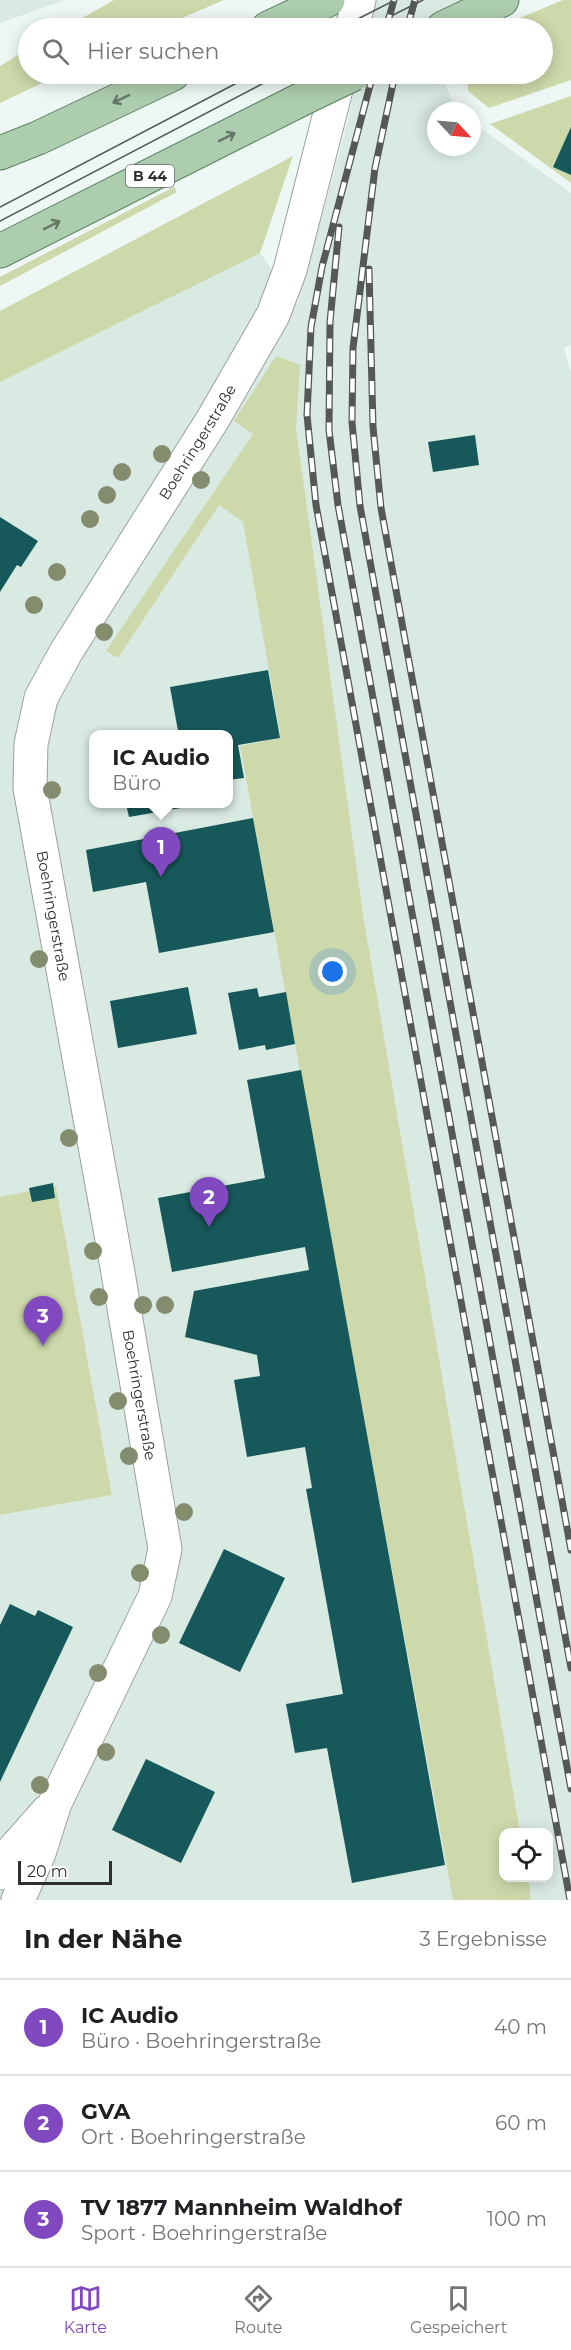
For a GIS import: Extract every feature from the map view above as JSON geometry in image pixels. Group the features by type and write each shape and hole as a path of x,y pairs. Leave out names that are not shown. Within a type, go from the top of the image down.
{"main road":[{"path":"289,18 328,0"},
{"path":"463,18 494,3"},
{"path":"0,153 38,138 152,84"},
{"name":"B 44","path":"0,251 333,84"}],"street":[{"path":"355,18 360,0"},
{"name":"Boehringerstraße","path":"18,1900 39,1854 55,1803 155,1596 165,1549 117,1267 30,788 31,744 41,698 66,652 213,419 273,315 290,270 337,84"},
{"name":"Boehringerstraße","path":"0,1873 8,1857 55,1803"}],"shaded area":[{"path":"0,0 65,0 0,23"},
{"path":"375,0 467,0 462,18 370,18"},
{"path":"356,84 446,84 452,102 427,102 427,156 481,156 481,128 571,193 571,345 564,348 571,373 571,1900 0,1900 0,1515 112,1495 56,1187 0,1197 0,382 260,253 297,305 344,136"}],"green space":[{"path":"114,0 224,0 182,18 82,18"},
{"path":"563,0 571,0 571,80 489,108 468,91 468,84 553,84 553,18 520,18"},
{"path":"18,55 18,84 40,84 0,103 0,66"},
{"path":"571,96 571,183 490,124"},
{"path":"293,156 260,253 0,382 0,311"},
{"path":"174,187 177,192 0,286 0,277"},
{"path":"276,356 300,365 296,428 363,915 519,1828 499,1828 499,1882 529,1882 531,1900 453,1900 240,746 281,738 243,522 219,505 118,658 106,651 253,434 234,421"},
{"path":"56,1186 112,1495 0,1515 0,1197"}],"building":[{"path":"571,127 571,175 553,167"},
{"path":"475,435 479,465 433,472 428,442"},
{"path":"0,517 38,541 21,567 17,565 0,592"},
{"path":"268,670 280,738 238,745 244,778 233,779 233,730 178,730 170,687"},
{"path":"127,808 181,808 129,817"},
{"path":"253,818 274,932 159,953 146,882 93,892 86,850"},
{"path":"188,987 197,1034 118,1048 110,1001"},
{"path":"257,988 259,997 286,992 295,1044 266,1050 265,1045 239,1050 228,993"},
{"path":"301,1070 445,1865 352,1883 327,1748 295,1753 286,1704 343,1694 306,1489 312,1488 305,1447 247,1457 234,1380 260,1376 257,1355 185,1337 194,1291 309,1270 305,1247 172,1272 158,1198 265,1178 247,1080"},
{"path":"53,1183 55,1198 32,1202 29,1188"},
{"path":"224,1549 285,1578 240,1672 179,1643"},
{"path":"10,1604 35,1616 38,1610 73,1627 0,1782 0,1625"},
{"path":"146,1759 215,1792 181,1863 112,1830"}],"tram line":[{"path":"360,18 395,0"},
{"path":"387,18 423,0"},
{"path":"0,207 235,84"},
{"path":"0,221 262,84"}],"railway":[{"path":"389,18 394,0"},
{"path":"410,18 415,0"},
{"path":"370,84 322,267 311,327 307,415 316,505 570,1900"},
{"path":"393,84 375,168 353,348 352,422 360,506 571,1668"},
{"path":"339,227 330,322 329,430 338,505 571,1789"},
{"path":"369,269 373,427 381,508 571,1550"}],"place":[{"name":"IC Audio","path":"161,877"},
{"name":"GVA","path":"209,1227"},
{"name":"TV 1877 Mannheim Waldhof","path":"43,1346"}]}
